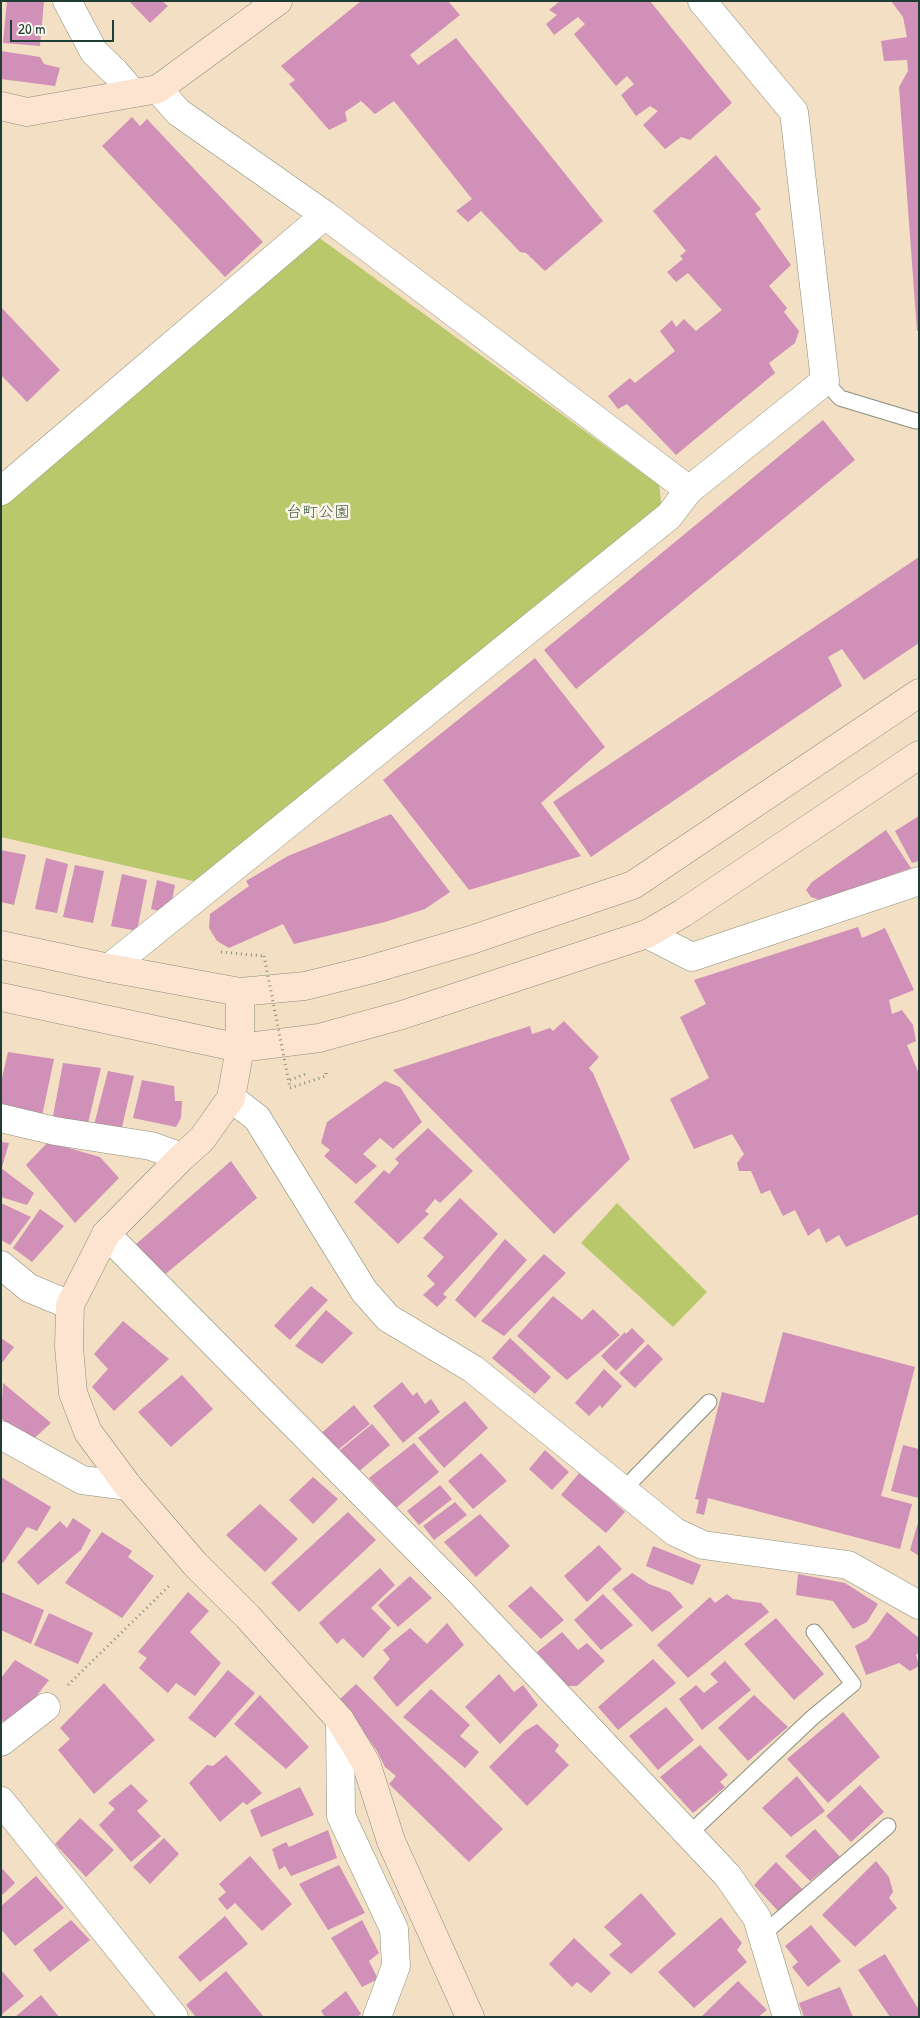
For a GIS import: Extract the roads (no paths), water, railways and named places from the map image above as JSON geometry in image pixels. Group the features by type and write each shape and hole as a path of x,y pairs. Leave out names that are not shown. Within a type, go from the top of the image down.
{"street":[{"path":"66,1 94,52 115,72 178,112 325,215 689,490"},
{"path":"1,106 27,112 146,91 278,1"},
{"path":"109,968 669,516 689,490 825,381 794,112 702,1"},
{"path":"1,491 325,215"},
{"path":"1,945 109,968 240,992 305,986 369,970 470,940 633,885 919,693"},
{"path":"1,997 240,1048 319,1038 402,1015 646,934 683,913 919,755"},
{"path":"646,934 692,957 919,881"},
{"path":"240,992 240,1048 231,1098 202,1139 106,1234 70,1305 68,1347 73,1393 88,1432 188,1568 248,1617 340,1720 366,1763 390,1841 470,2017"},
{"path":"231,1098 256,1118 364,1291 388,1318 473,1369 675,1532 703,1545 848,1565 919,1605"},
{"path":"1,1118 55,1131 151,1146 182,1157"},
{"path":"106,1234 457,1590 727,1875 757,1918 787,2017"},
{"path":"1,1265 28,1288 70,1305"},
{"path":"1,1435 82,1480 128,1486"},
{"path":"1,1742 46,1707"},
{"path":"340,1720 341,1816 394,1929 396,1966 376,2017"},
{"path":"1,1801 174,2017"}],"lane":[{"path":"825,381 840,398 916,421"},
{"path":"623,1490 709,1402"},
{"path":"688,1834 813,1717 853,1684 814,1632"},
{"path":"762,1935 888,1826"}],"park label":[{"name":"台町公園","path":"318,513"}]}
